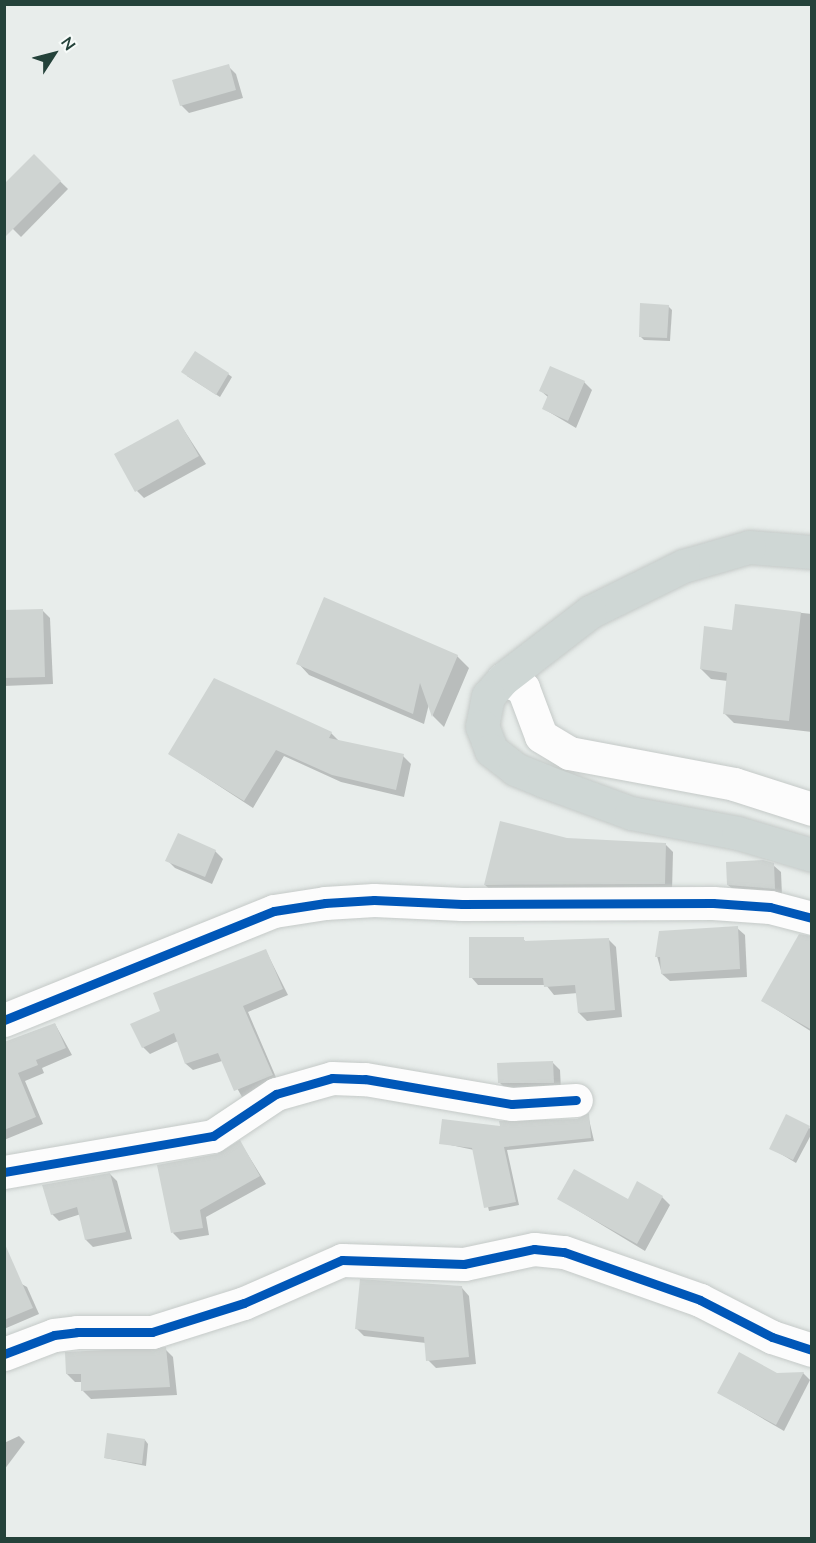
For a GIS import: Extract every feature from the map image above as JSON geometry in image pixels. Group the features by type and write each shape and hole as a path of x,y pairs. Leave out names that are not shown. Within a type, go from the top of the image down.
{"main road":[{"path":"812,552 749,547 683,566 590,612 503,679 488,696 482,726 491,750 514,769 631,813 738,833 812,855"}],"street":[{"path":"503,679 523,688 541,736 569,753 734,784 812,809"},
{"path":"4,1020 274,911 325,903 374,900 462,904 714,903 770,907 812,918"},
{"path":"4,1172 213,1136 276,1094 332,1077 365,1079 512,1104 576,1100"},
{"path":"4,1354 54,1335 162,1329 244,1302 342,1260 464,1264 534,1249 564,1252 700,1300 772,1337 812,1350"}],"building":[{"path":"229,64 236,90 180,106 172,80"},
{"path":"34,154 61,181 4,238 4,184"},
{"path":"640,303 669,305 667,338 639,337"},
{"path":"195,351 229,373 216,395 181,372"},
{"path":"550,366 585,381 568,421 542,409 548,395 539,391"},
{"path":"178,419 199,456 135,492 114,454"},
{"path":"324,597 458,655 432,717 420,683 413,714 296,664"},
{"path":"735,604 801,612 789,721 723,714 727,673 700,669 704,626 732,630"},
{"path":"43,609 45,677 4,678 4,610"},
{"path":"214,678 332,732 329,738 404,754 396,790 332,775 276,750 244,801 168,754"},
{"path":"500,821 567,838 666,843 665,884 484,885"},
{"path":"178,833 216,850 205,877 165,861"},
{"path":"763,860 774,863 775,889 727,885 726,862"},
{"path":"738,926 740,969 661,974 660,957 655,957 659,931"},
{"path":"799,934 812,936 812,1030 761,1001"},
{"path":"469,937 524,937 524,941 609,938 615,1010 578,1013 575,985 544,987 543,978 469,978"},
{"path":"266,949 283,989 243,1006 273,1075 234,1091 218,1053 185,1064 174,1033 142,1048 130,1024 160,1011 153,993"},
{"path":"55,1023 66,1048 36,1060 38,1065 18,1073 36,1117 4,1130 4,1042"},
{"path":"553,1061 554,1083 498,1083 497,1063"},
{"path":"589,1113 591,1138 504,1147 516,1202 484,1208 472,1148 439,1144 442,1119 500,1126 499,1121 577,1119"},
{"path":"786,1114 810,1126 793,1160 769,1149"},
{"path":"240,1140 260,1176 200,1210 203,1228 171,1233 157,1165 217,1154"},
{"path":"574,1169 628,1199 637,1181 663,1196 637,1244 557,1199"},
{"path":"110,1173 126,1232 85,1240 77,1207 51,1215 42,1185"},
{"path":"4,1242 33,1308 4,1320"},
{"path":"360,1279 462,1286 469,1357 426,1361 424,1337 355,1329"},
{"path":"166,1347 170,1387 81,1391 81,1374 66,1374 65,1352"},
{"path":"739,1352 777,1373 804,1372 776,1425 717,1393"},
{"path":"107,1433 145,1439 142,1464 104,1458"}],"cycle path":[{"path":"4,1020 274,911 325,903 374,900 462,904 713,903 770,907 812,918"},
{"path":"4,1172 213,1136 276,1094 332,1078 365,1079 512,1104 576,1100"},
{"path":"4,1354 54,1335 77,1332 152,1332 244,1303 342,1260 464,1264 534,1249 564,1252 700,1300 772,1337 812,1350"}]}
